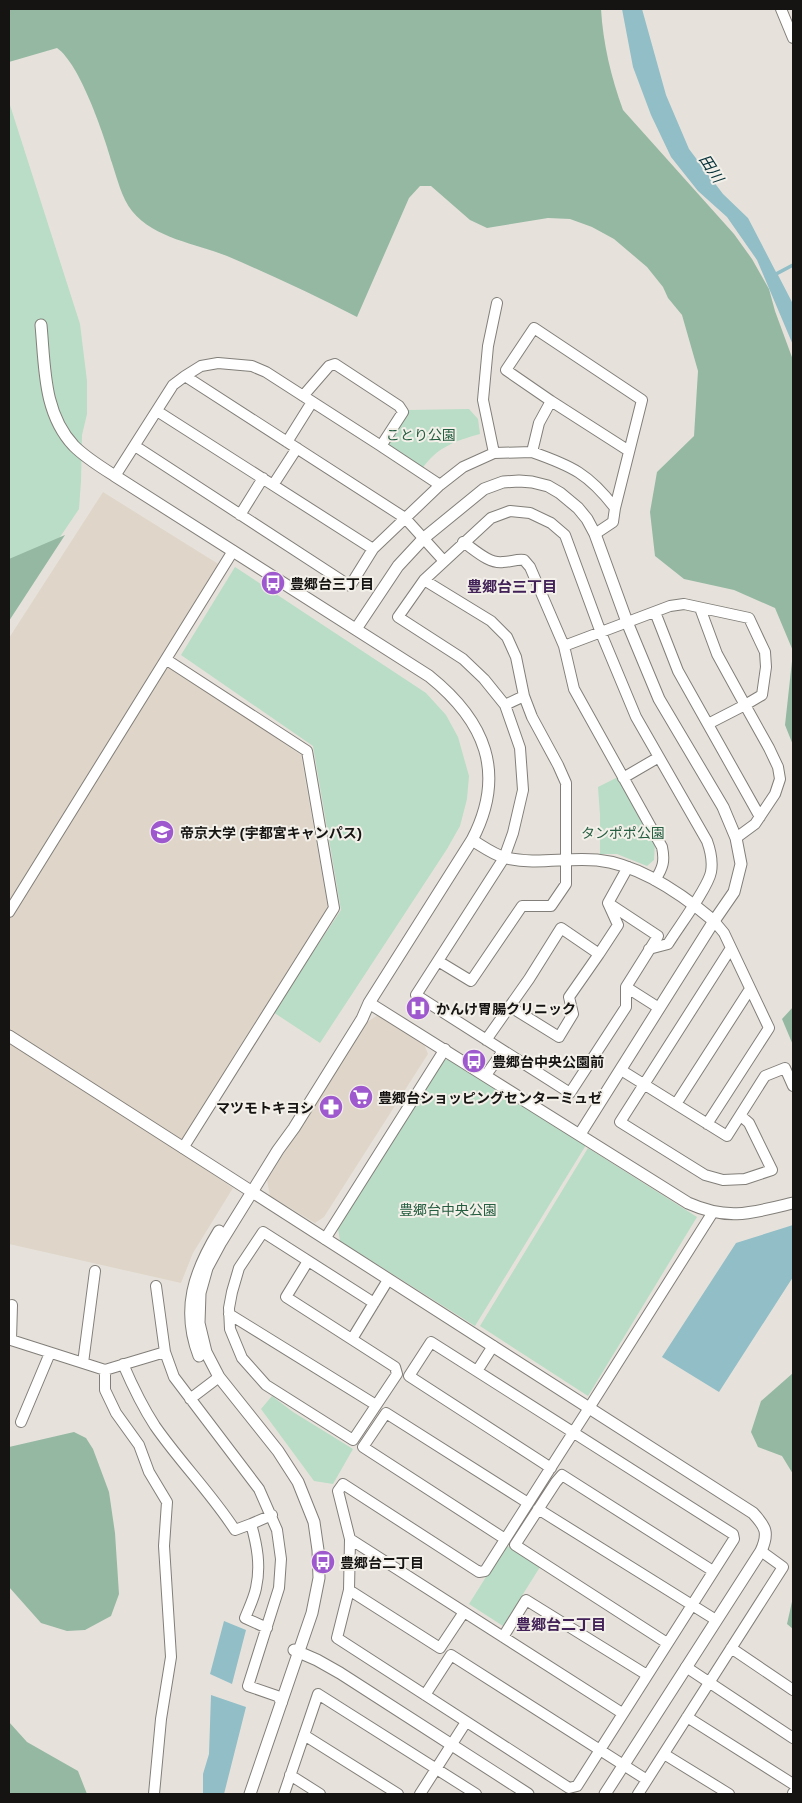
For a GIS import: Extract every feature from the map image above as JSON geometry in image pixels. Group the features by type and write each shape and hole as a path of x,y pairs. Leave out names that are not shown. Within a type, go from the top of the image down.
{"street":[{"path":"781,9 793,38"},
{"path":"494,453 483,400 488,346 497,303"},
{"path":"41,324 51,408 58,423 75,446 115,476 415,666 443,687 459,703 477,728 488,763 484,814 472,840 370,1003 362,1019 248,1190 213,1256 205,1274 200,1293 199,1324 201,1338 216,1379 289,1467 307,1500 314,1522 318,1550 319,1578 312,1613 296,1651 244,1794"},
{"path":"595,534 613,522 642,400 534,328 506,370 551,402 629,451"},
{"path":"115,476 173,385 201,366 218,364 252,366 266,372 440,485"},
{"path":"303,396 329,366 335,364 343,369 399,406 403,412 381,446"},
{"path":"185,376 405,518 444,560"},
{"path":"287,442 312,402"},
{"path":"532,452 539,424 551,402"},
{"path":"157,411 373,549"},
{"path":"135,446 350,586 373,549 440,485 463,468 494,453 532,452 562,463 579,472 599,487 615,508"},
{"path":"273,485 297,448"},
{"path":"240,515 263,478"},
{"path":"356,629 398,566 424,538 484,489 503,482 519,481 548,486 560,493 582,513 595,534 627,622 659,699 723,807 736,838 741,864 734,892 580,1134"},
{"path":"608,902 658,936 649,949 626,987 626,1007 570,1093 416,995 504,858 513,833 524,790 520,748 505,705 484,679 463,659 398,617 424,580 463,542 491,518 510,511 530,513 551,523 564,536 636,717 707,841 712,857 711,874 668,944 649,949"},
{"path":"463,542 492,561 502,563 516,559 524,560 530,567 564,646 574,689 662,847 664,863 655,880"},
{"path":"9,912 233,551"},
{"path":"424,580 491,621 507,637 516,657 524,696 532,717 566,783 566,884 551,906 522,906 471,981 438,961"},
{"path":"564,646 670,606 684,604 749,618 765,652 766,667 762,695 708,724"},
{"path":"700,608 716,654 769,748 778,768 780,779 775,794 755,824 736,838"},
{"path":"655,612 678,672 760,817"},
{"path":"167,660 307,751 334,908 183,1148"},
{"path":"505,705 524,696"},
{"path":"623,778 659,757"},
{"path":"472,840 504,858 543,861 565,859 597,860 628,867 648,875 693,905 714,921 724,933 769,1028 707,1124"},
{"path":"608,902 628,867"},
{"path":"509,1006 559,1037 572,1014 569,997 618,925 608,902"},
{"path":"486,1040 529,979 561,928 599,954"},
{"path":"731,948 620,1122 705,1175 723,1180 745,1179 772,1170 749,1123 740,1116"},
{"path":"626,987 659,1008"},
{"path":"676,1104 750,989"},
{"path":"370,1003 676,1196 699,1208 714,1212 742,1214 793,1203"},
{"path":"9,1036 753,1513 764,1524 766,1539 761,1551 604,1794"},
{"path":"324,1239 445,1049"},
{"path":"486,1075 503,1051"},
{"path":"621,1070 727,1136 765,1076 785,1068 793,1086"},
{"path":"551,1468 409,1376 431,1342 574,1432 733,1534 734,1539 577,1786 569,1788 337,1638 349,1590 350,1539 338,1491 343,1484 479,1572 486,1571 505,1539 528,1504 551,1468 574,1432 589,1408 714,1212"},
{"path":"308,1261 286,1297 395,1367 397,1374 353,1440 266,1385 242,1358 230,1329 229,1314 232,1292 239,1268 263,1232 374,1303"},
{"path":"83,1363 95,1271"},
{"path":"352,1339 388,1280"},
{"path":"156,1286 165,1352 174,1377 259,1489 272,1515 281,1559 279,1588 248,1686 279,1699"},
{"path":"12,1305 11,1340 105,1370 165,1352"},
{"path":"229,1314 376,1405"},
{"path":"477,1371 493,1346"},
{"path":"21,1422 50,1353"},
{"path":"123,1364 138,1398 156,1426 221,1509 235,1530 272,1515"},
{"path":"105,1370 105,1390 116,1413 139,1445 149,1472 167,1502 164,1546 171,1657 161,1719 154,1794"},
{"path":"190,1399 216,1379"},
{"path":"505,1539 363,1447 386,1413 528,1504"},
{"path":"667,1643 516,1545 538,1509 562,1475 713,1571"},
{"path":"538,1509 716,1620"},
{"path":"251,1524 258,1549 258,1569 256,1587 245,1618 267,1628"},
{"path":"350,1539 622,1713"},
{"path":"641,1793 647,1780 783,1567 761,1551"},
{"path":"349,1590 440,1648 464,1612"},
{"path":"503,1637 526,1600 647,1675"},
{"path":"731,1648 793,1690"},
{"path":"296,1651 327,1665 528,1794"},
{"path":"425,1695 451,1655 647,1780"},
{"path":"686,1667 793,1738"},
{"path":"284,1794 318,1694 476,1794"},
{"path":"250,1794 279,1699"},
{"path":"687,1717 793,1784"},
{"path":"420,1794 466,1722"},
{"path":"304,1735 398,1794"},
{"path":"664,1754 728,1794"},
{"path":"290,1775 320,1794"}],"shaded area":[{"name":"帝京大学 (宇都宮キャンパス)","path":"103,492 220,565 161,660 301,755 328,909 177,1150 233,1188 193,1253 181,1283 9,1244 9,638"},
{"path":"378,1015 424,1044 428,1054 324,1217 315,1223 270,1196 267,1180 367,1022"}],"green space":[{"path":"9,9 601,9 608,60 623,110 734,234 752,259 769,289 793,360 793,651 775,608 734,590 684,579 655,556 650,512 657,472 694,436 698,371 682,315 647,267 614,239 592,227 570,219 548,218 487,228 470,220 431,186 420,186 409,198 357,317 227,256 164,234 141,220 125,201 90,101 66,56 57,48 9,62"},
{"path":"9,102 80,324 87,381 87,414 82,435 79,509 58,540 9,585"},
{"name":"ことり公園","path":"469,409 478,419 480,434 462,439 440,450 422,469 385,445 407,410"},
{"path":"65,535 9,621 9,559"},
{"path":"235,567 426,693 446,715 458,737 469,776 467,799 460,826 447,849 320,1043 273,1012 341,910 313,746 181,655"},
{"path":"793,652 793,745 785,725"},
{"name":"タンポポ公園","path":"618,777 655,843 654,860 647,866 617,854 600,854 598,787"},
{"path":"793,1007 793,1045 782,1019"},
{"name":"豊郷台中央公園","path":"454,1058 586,1145 475,1326 340,1241 338,1228 444,1060"},
{"path":"588,1148 697,1217 588,1396 480,1326"},
{"path":"793,1373 793,1474 782,1456 758,1447 751,1432 761,1401"},
{"path":"272,1396 293,1412 353,1449 333,1484 314,1481 261,1409"},
{"path":"74,1432 86,1438 93,1449 109,1492 115,1533 119,1594 111,1616 85,1630 67,1631 41,1623 9,1587 9,1447"},
{"path":"506,1545 540,1567 503,1626 469,1604"},
{"path":"793,1597 793,1629 787,1624"},
{"path":"9,1722 27,1742 78,1771 87,1794 9,1794"}],"water":[{"path":"622,9 642,9 666,95 689,149 723,194 748,218 776,272 793,263 793,267 778,275 793,304 793,345 757,260 727,217 698,191 671,157 651,115 633,67"},
{"path":"793,1225 793,1277 719,1392 662,1357 736,1243"},
{"path":"224,1621 246,1630 232,1684 210,1674"},
{"path":"211,1695 246,1707 224,1794 203,1794 203,1774 209,1754"}],"place":[{"name":"豊郷台三丁目","path":"273,583"},
{"name":"帝京大学 (宇都宮キャンパス)","path":"162,832"},
{"name":"かんけ胃腸クリニック","path":"418,1008"},
{"name":"豊郷台中央公園前","path":"474,1061"},
{"name":"豊郷台ショッピングセンターミュゼ","path":"361,1097"},
{"name":"マツモトキヨシ","path":"331,1107"},
{"name":"豊郷台二丁目","path":"323,1562"}],"district":[{"name":"豊郷台三丁目","path":"512,586"},
{"name":"豊郷台二丁目","path":"561,1624"}],"water label":[{"name":"田川","path":"712,168"}]}
